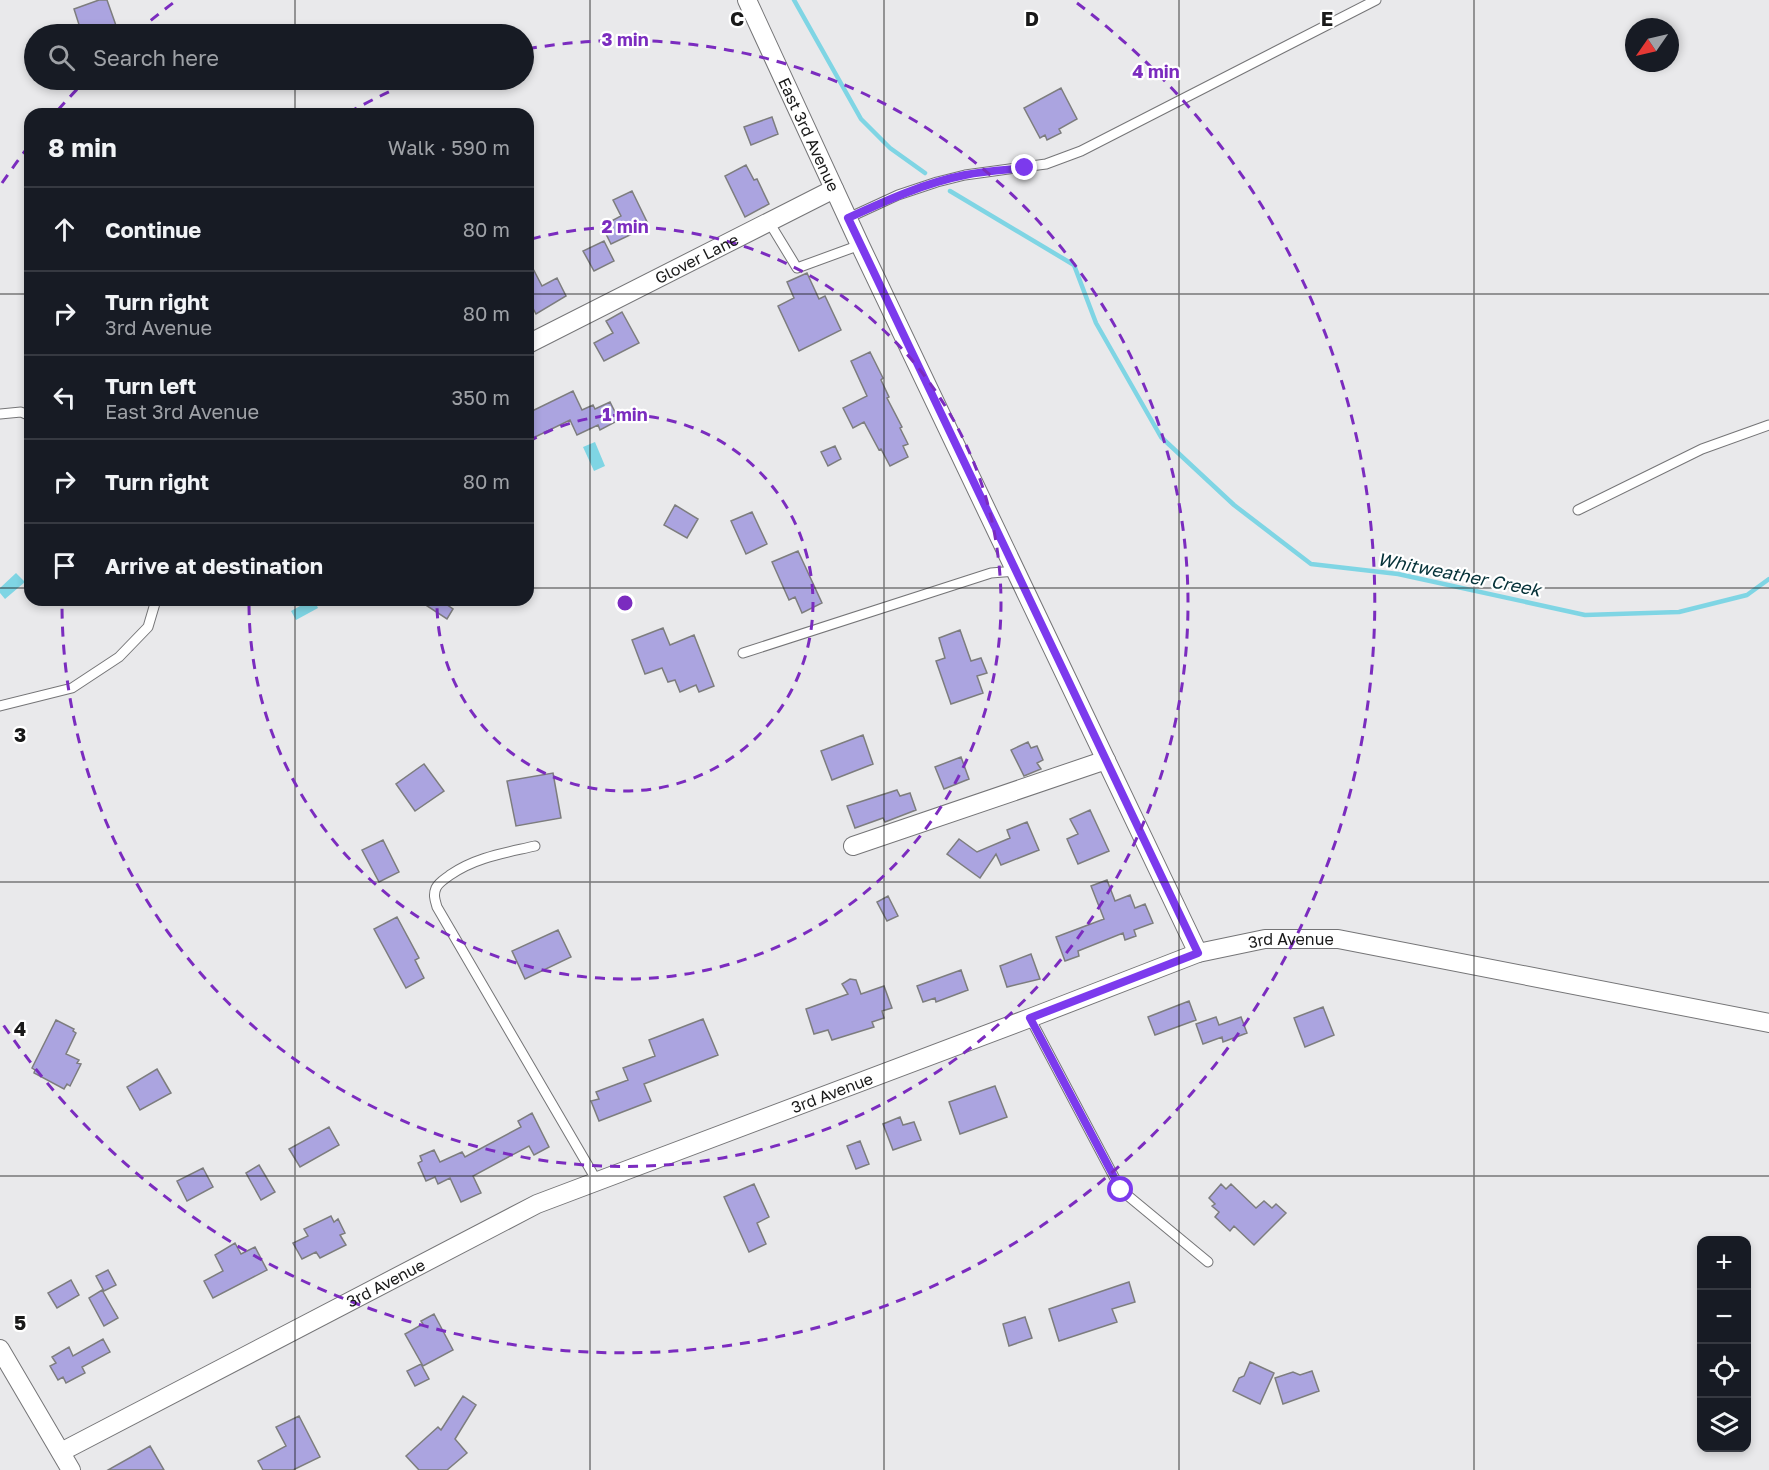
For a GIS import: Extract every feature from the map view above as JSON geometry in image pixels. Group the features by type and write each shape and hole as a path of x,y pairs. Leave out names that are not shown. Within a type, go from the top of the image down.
{"street":[{"name":"East 3rd Avenue","path":"747,0 860,245 1198,953"},
{"name":"Glover Lane","path":"534,341 834,189"},
{"path":"853,846 1106,760"},
{"name":"3rd Avenue","path":"61,1452 537,1204 1198,953 1264,939 1338,939 1769,1023"},
{"path":"0,1349 71,1470"}],"lane":[{"path":"848,218 898,195 937,182 965,175 1046,164 1081,151 1376,0"},
{"path":"769,222 797,268 860,245"},
{"path":"0,414 24,413"},
{"path":"1578,510 1702,449 1769,425"},
{"path":"743,653 991,573 1016,571"},
{"path":"0,705 72,688 119,657 148,627 154,606"},
{"path":"535,846 484,857 464,865 440,883 435,889 434,897 437,907 597,1181"},
{"path":"1030,1018 1121,1190 1209,1262"}],"water":[{"path":"595,442 605,466 594,471 583,447"},
{"path":"16,573 24,581 5,599 0,593 0,588"},
{"path":"300,606 317,606 318,608 296,620 291,611"}],"building":[{"path":"99,0 107,0 115,24 79,24 74,9"},
{"path":"1061,88 1077,119 1059,129 1061,133 1047,140 1045,135 1040,138 1024,108"},
{"path":"772,117 778,134 751,145 744,127"},
{"path":"746,165 754,180 757,179 769,204 745,217 725,176"},
{"path":"632,191 649,226 611,244 602,226 621,216 613,200"},
{"path":"604,241 614,261 594,271 583,251"},
{"path":"534,271 542,286 557,278 566,296 536,314 534,310"},
{"path":"807,273 819,299 825,296 841,330 799,351 778,306 794,298 787,282"},
{"path":"622,312 639,343 604,361 594,343 613,333 606,321"},
{"path":"870,352 883,378 881,380 889,397 887,398 908,444 903,446 908,457 890,466 864,422 853,428 843,408 867,396 851,361"},
{"path":"573,391 582,410 593,405 595,409 610,402 619,420 600,430 598,425 577,435 570,420 534,438 534,410"},
{"path":"835,446 841,459 828,466 821,452"},
{"path":"675,505 698,519 687,538 664,525"},
{"path":"752,512 767,544 746,554 731,521"},
{"path":"798,551 822,603 802,613 795,597 789,600 772,562"},
{"path":"427,606 449,606 453,609 447,619"},
{"path":"663,628 670,645 694,635 714,686 699,692 696,685 680,692 675,680 668,682 662,668 645,674 632,640"},
{"path":"960,630 971,661 981,658 987,673 977,676 983,693 951,704 936,661 945,658 939,638"},
{"path":"863,735 873,764 832,780 821,751"},
{"path":"1028,742 1031,748 1037,746 1043,760 1037,763 1041,769 1024,776 1011,750"},
{"path":"961,757 969,779 944,789 935,767"},
{"path":"424,764 444,791 415,811 396,784"},
{"path":"553,773 561,818 516,826 507,781"},
{"path":"897,790 900,796 910,793 916,810 885,822 883,818 855,828 847,806"},
{"path":"1090,810 1109,851 1078,864 1067,839 1078,834 1070,819"},
{"path":"1027,822 1039,850 1001,865 996,854 980,878 947,854 959,839 977,852 1010,838 1007,830"},
{"path":"383,840 399,872 379,882 362,850"},
{"path":"1107,880 1115,901 1130,895 1135,908 1145,904 1153,923 1134,930 1136,936 1125,940 1123,933 1078,951 1079,956 1065,961 1056,937 1104,919 1091,886"},
{"path":"888,896 898,916 887,921 877,902"},
{"path":"397,917 419,958 415,960 424,978 406,988 374,929"},
{"path":"558,930 571,957 525,979 512,951"},
{"path":"1031,954 1040,979 1007,987 1000,966"},
{"path":"961,970 968,990 936,1002 935,998 923,1002 917,986"},
{"path":"850,979 856,980 861,994 884,986 892,1008 882,1011 884,1018 872,1022 874,1027 832,1040 828,1030 814,1034 806,1009 848,994 842,984"},
{"path":"1189,1001 1196,1020 1155,1035 1148,1017"},
{"path":"1323,1007 1334,1035 1305,1047 1294,1018"},
{"path":"1216,1017 1219,1025 1241,1017 1247,1033 1223,1042 1222,1037 1203,1044 1196,1024"},
{"path":"703,1019 718,1055 644,1084 651,1101 599,1121 591,1101 599,1099 596,1092 628,1080 623,1068 655,1056 649,1040"},
{"path":"56,1020 74,1029 76,1033 66,1054 79,1060 77,1063 81,1064 70,1086 67,1084 64,1089 34,1073 35,1070 32,1068"},
{"path":"157,1069 171,1093 140,1110 127,1087"},
{"path":"995,1086 1007,1117 960,1134 949,1102"},
{"path":"532,1113 549,1147 534,1155 529,1146 473,1176 481,1193 461,1202 450,1178 438,1184 435,1177 426,1181 418,1163 422,1161 420,1156 434,1150 440,1162 462,1152 465,1157 521,1127 518,1121"},
{"path":"900,1117 903,1125 914,1122 921,1140 893,1150 883,1124"},
{"path":"329,1127 339,1145 300,1167 289,1149"},
{"path":"860,1141 869,1164 856,1169 847,1146"},
{"path":"259,1165 275,1192 261,1200 246,1173"},
{"path":"203,1168 213,1187 187,1201 177,1181"},
{"path":"754,1184 769,1217 757,1223 766,1244 749,1252 724,1197"},
{"path":"1221,1184 1226,1189 1231,1184 1256,1208 1264,1201 1272,1208 1276,1204 1286,1213 1254,1245 1234,1226 1230,1231 1215,1217 1219,1212 1212,1206 1215,1204 1209,1198"},
{"path":"331,1216 334,1222 338,1219 345,1233 340,1235 346,1245 320,1258 316,1252 302,1259 293,1243 308,1236 304,1229"},
{"path":"235,1243 241,1254 255,1247 267,1270 213,1298 204,1281 223,1271 215,1255"},
{"path":"108,1270 116,1285 104,1291 96,1276"},
{"path":"71,1280 79,1295 57,1308 48,1293"},
{"path":"1129,1282 1135,1302 1112,1309 1117,1322 1059,1341 1049,1309"},
{"path":"102,1290 118,1318 104,1326 89,1298"},
{"path":"434,1314 453,1350 423,1366 405,1334 423,1324 421,1321"},
{"path":"1025,1317 1032,1338 1009,1346 1003,1324"},
{"path":"103,1339 110,1352 82,1367 85,1373 66,1383 63,1377 58,1380 50,1366 56,1363 52,1357 69,1347 73,1356"},
{"path":"1250,1362 1274,1373 1260,1404 1233,1391 1239,1378 1244,1376"},
{"path":"421,1364 429,1379 415,1386 407,1371"},
{"path":"1312,1371 1319,1391 1283,1404 1275,1378 1293,1372 1300,1375"},
{"path":"463,1396 476,1405 455,1439 467,1453 447,1470 419,1470 406,1456 438,1427 441,1430"},
{"path":"299,1416 320,1457 293,1470 263,1470 258,1461 286,1446 276,1427"},
{"path":"150,1446 164,1470 108,1470 133,1456"}],"waterway":[{"path":"794,0 861,119 890,148 925,173"},
{"name":"Whitweather Creek","path":"950,191 1074,265 1096,323 1161,437 1234,505 1311,564 1398,574 1585,615 1679,612 1747,595 1769,579"}],"route":[{"path":"1025,168 965,175 937,182 898,195 848,218 1198,953 1030,1018 1121,1190"}]}
